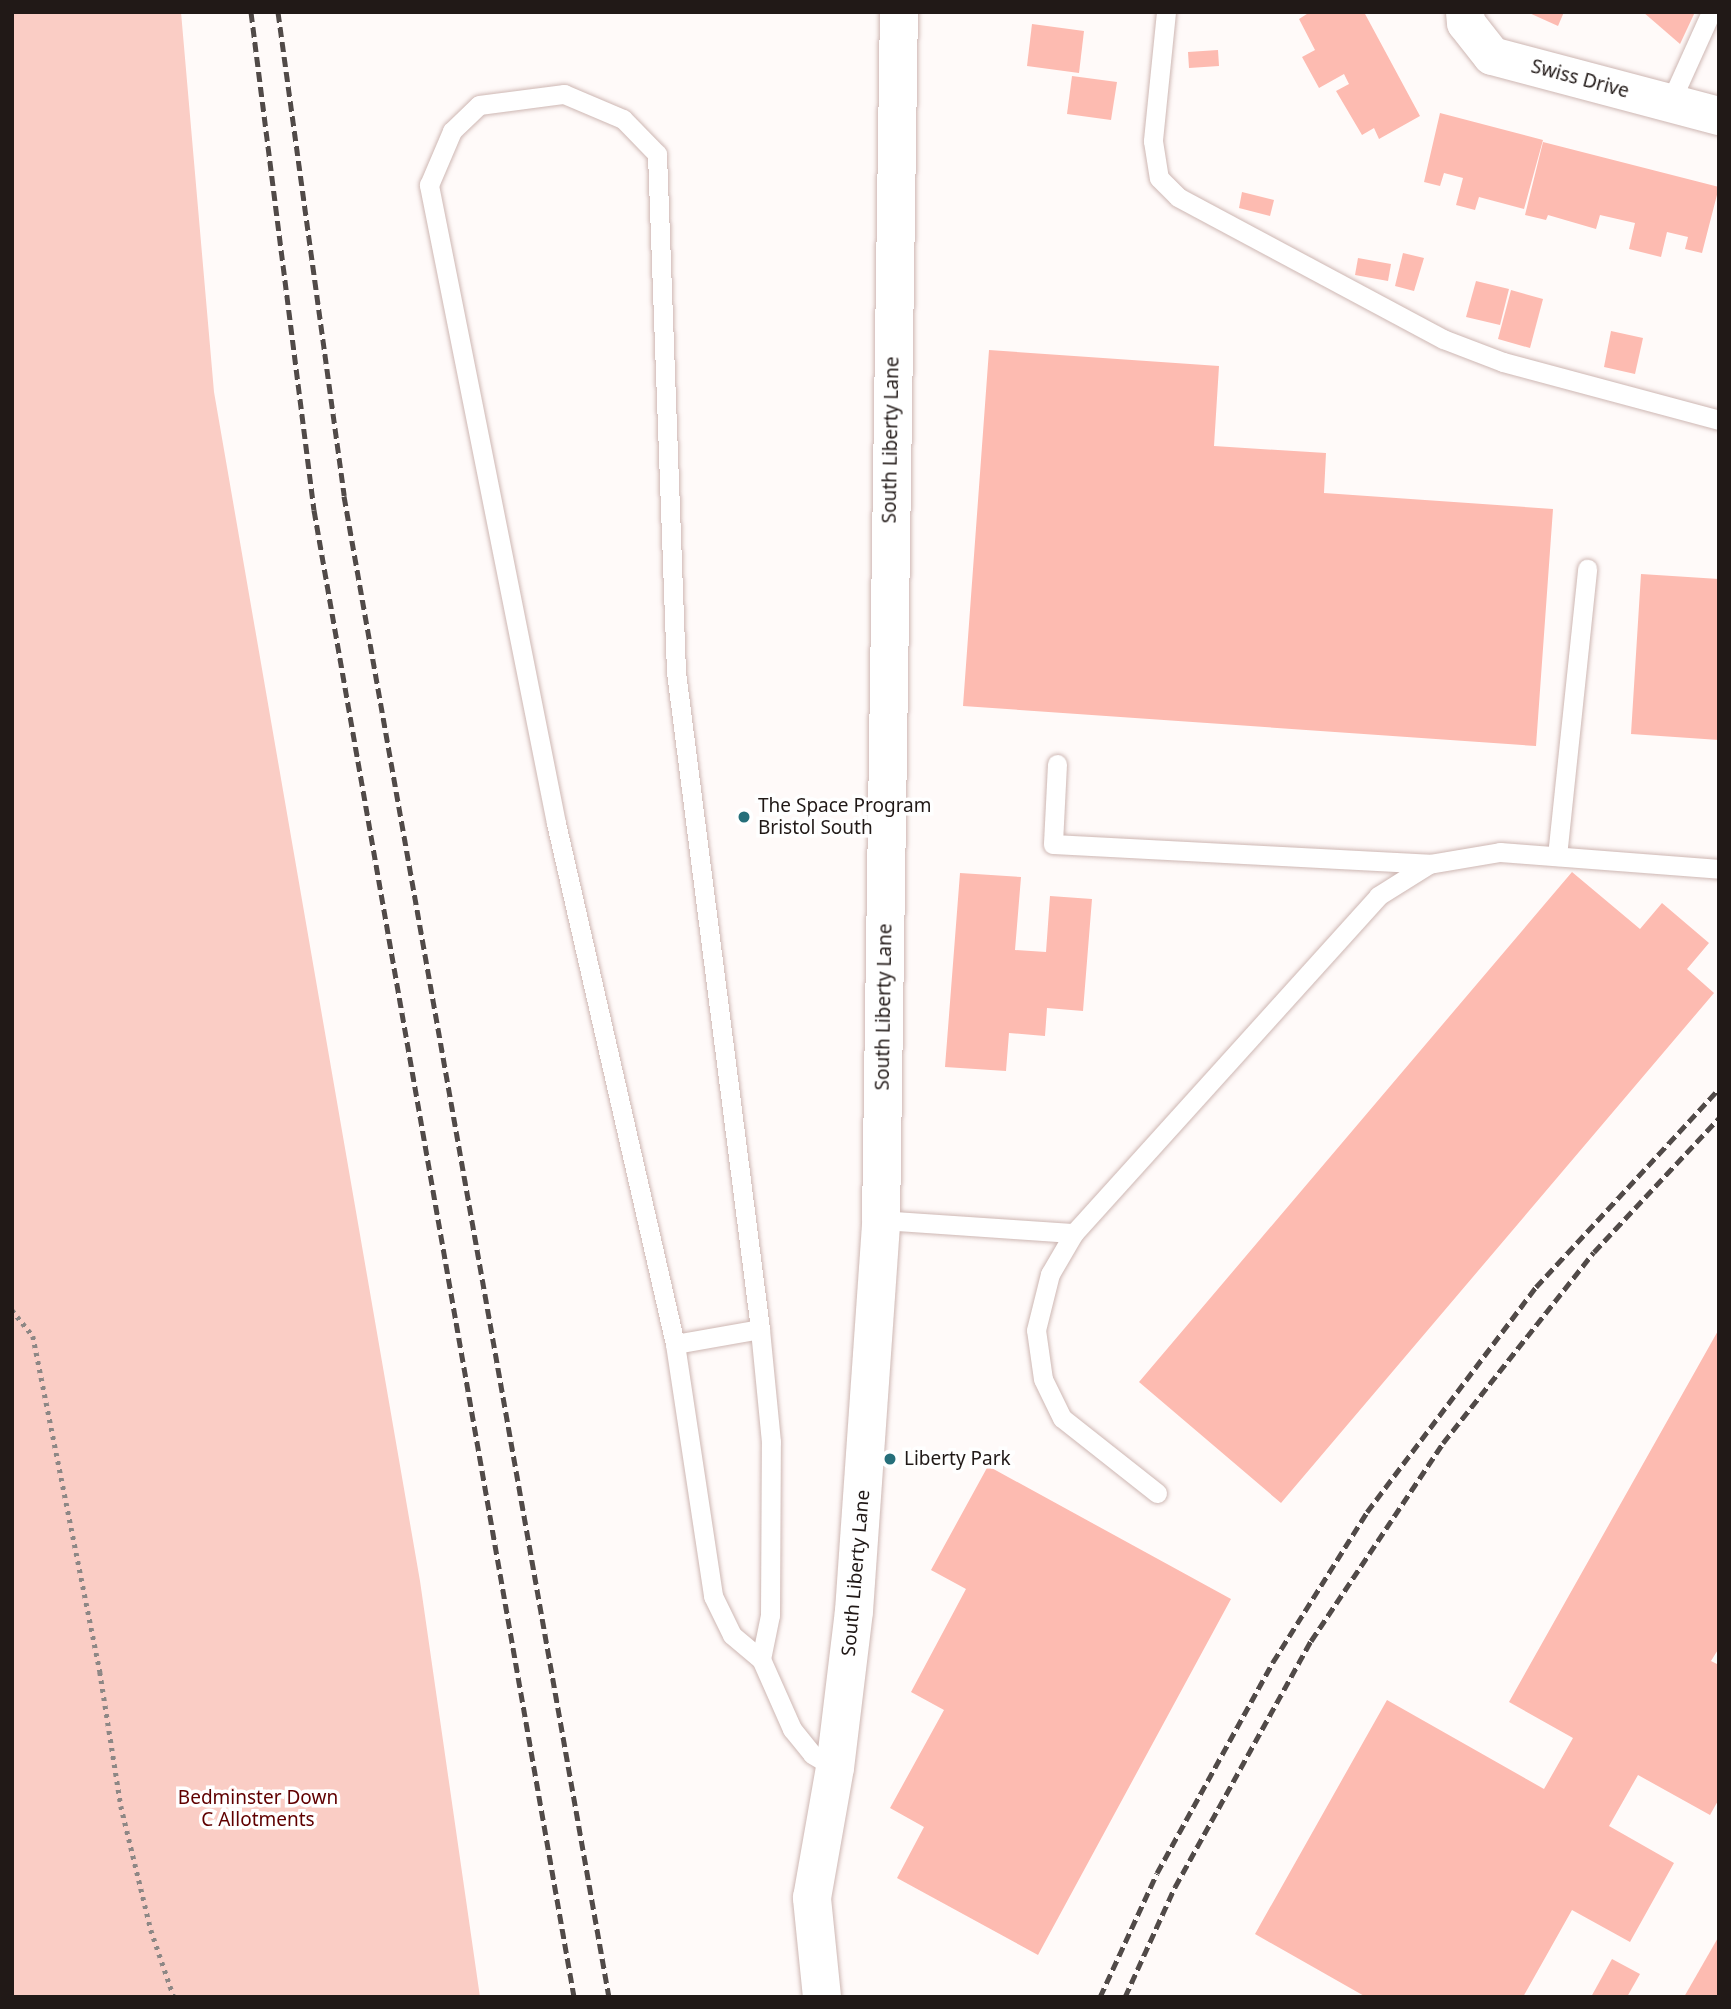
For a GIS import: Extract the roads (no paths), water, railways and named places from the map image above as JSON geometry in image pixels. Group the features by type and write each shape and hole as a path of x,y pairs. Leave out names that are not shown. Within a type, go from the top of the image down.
{"street":[{"name":"South Liberty Lane","path":"822,1997 812,1898 835,1768 854,1611 881,1220 899,12"},
{"name":"Swiss Drive","path":"1465,12 1466,23 1492,56 1719,117"}],"lane":[{"path":"1166,12 1153,141 1158,178 1178,197 1443,339 1503,362 1719,419"},
{"path":"1670,103 1711,12"},
{"path":"761,1659 770,1615 771,1442 760,1329 676,672 657,154 623,119 564,94 479,105 452,131 429,185 556,823 675,1344 713,1597 732,1635 761,1659 792,1729 812,1754 835,1768"},
{"path":"1557,856 1587,569"},
{"path":"1057,764 1053,844 1429,864 1500,852 1719,869"},
{"path":"1157,1493 1062,1418 1042,1379 1036,1330 1050,1274 1074,1233 1378,896 1429,864"},
{"path":"881,1220 1074,1233"},
{"path":"675,1344 760,1329"}],"railway":[{"path":"251,12 314,510 574,1997"},
{"path":"278,12 344,496 609,1997"},
{"path":"1100,1997 1157,1873 1273,1662 1367,1512 1536,1287 1719,1089"},
{"path":"1125,1997 1175,1887 1311,1641 1443,1443 1594,1252 1719,1118"}],"place":[{"name":"The Space Program Bristol South","path":"744,817"},
{"name":"Liberty Park","path":"890,1459"}],"park label":[{"name":"Bedminster Down C Allotments","path":"258,1809"}]}
